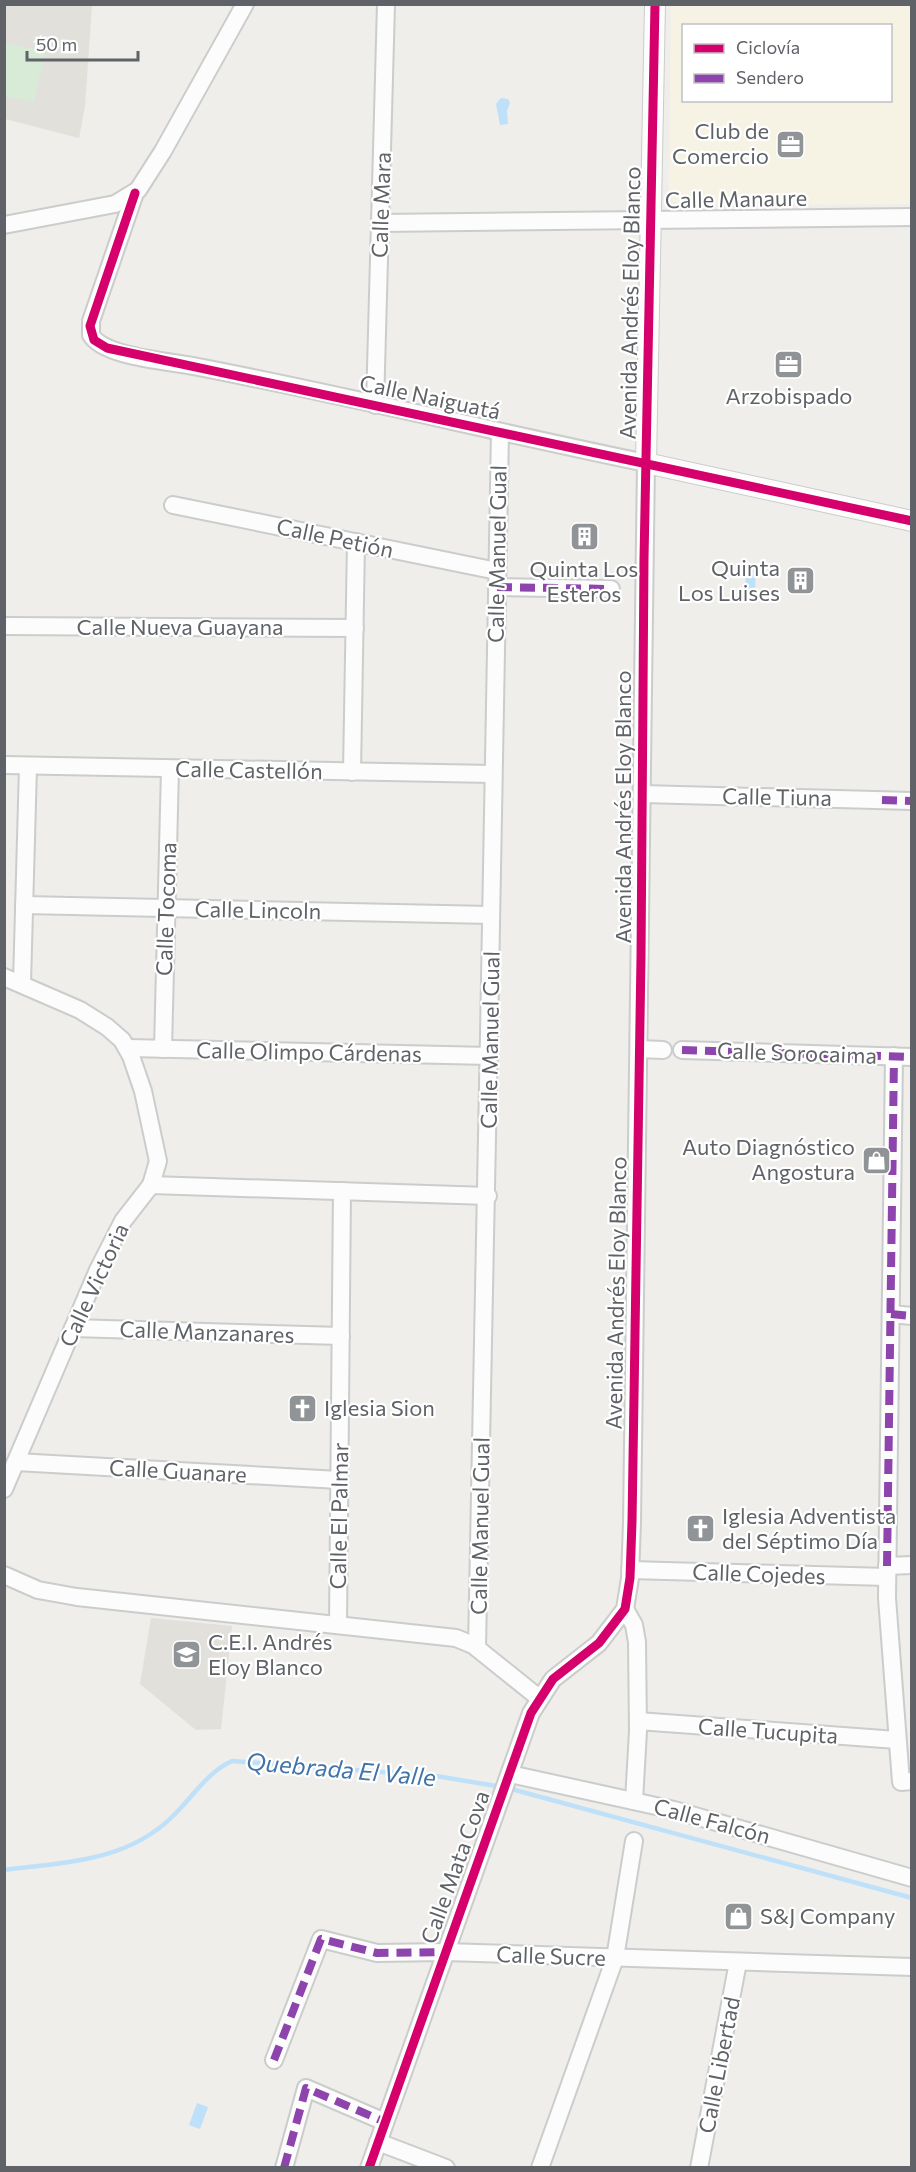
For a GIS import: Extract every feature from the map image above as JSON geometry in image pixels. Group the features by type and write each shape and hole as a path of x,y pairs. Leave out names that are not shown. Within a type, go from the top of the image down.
{"street":[{"path":"4,225 115,204 135,193 164,151 244,4"},
{"name":"Calle Mara","path":"375,405 386,4"},
{"name":"Avenida Andrés Eloy Blanco","path":"625,1609 630,1570 654,4"},
{"name":"Calle Naiguatá","path":"135,193 91,321 91,335 99,345 120,352 912,521"},
{"name":"Calle Manaure","path":"380,223 912,217"},
{"name":"Calle Manuel Gual","path":"477,1648 488,1196 500,432"},
{"name":"Calle Petión","path":"172,505 356,542 497,579 611,589"},
{"path":"352,772 356,542"},
{"name":"Calle Nueva Guayana","path":"4,626 355,628"},
{"name":"Calle Castellón","path":"4,765 493,774"},
{"path":"22,983 28,766"},
{"name":"Calle Tocoma","path":"163,1049 170,769"},
{"name":"Calle Tiuna","path":"642,794 912,801"},
{"name":"Calle Lincoln","path":"24,905 491,915"},
{"name":"Calle Victoria","path":"4,977 22,983 89,1016 107,1027 128,1048 143,1091 156,1151 157,1170 151,1185 123,1221 12,1465 4,1489"},
{"name":"Calle Olimpo Cárdenas","path":"128,1048 490,1056"},
{"path":"639,1049 663,1050"},
{"name":"Calle Sorocaima","path":"682,1050 912,1057"},
{"path":"894,1056 887,1571 890,1656 897,1740 906,1781"},
{"path":"151,1185 488,1196"},
{"name":"Calle El Palmar","path":"338,1625 342,1191"},
{"path":"891,1314 912,1316"},
{"name":"Calle Manzanares","path":"73,1328 341,1336"},
{"name":"Calle Guanare","path":"12,1465 339,1480"},
{"name":"Calle Cojedes","path":"630,1570 887,1571 912,1565"},
{"path":"4,1575 25,1586 59,1594 456,1638 477,1648 539,1698"},
{"path":"625,1609 636,1633 638,1721 634,1801"},
{"name":"Calle Mata Cova","path":"369,2168 445,1952 539,1698 553,1679 599,1643 625,1609"},
{"name":"Calle Tucupita","path":"638,1721 897,1740"},
{"name":"Calle Falcón","path":"510,1774 634,1801 818,1849 912,1878"},
{"path":"540,2168 615,1958 634,1841"},
{"name":"Calle Sucre","path":"274,2060 321,1939 377,1953 445,1952 912,1967"},
{"name":"Calle Libertad","path":"699,2168 738,1962"},
{"path":"284,2168 306,2088 385,2122"},
{"path":"378,2142 446,2168"}],"shaded area":[{"path":"4,5 92,5 85,106 79,138 5,119"},
{"name":"Club de Comercio","path":"671,5 911,5 911,204 684,205 673,201 669,191"},
{"name":"C.E.I. Andrés Eloy Blanco","path":"151,1618 232,1626 221,1729 196,1730 140,1684"}],"green space":[{"path":"5,43 45,51 34,102 5,96"}],"water":[{"path":"501,98 508,99 510,103 507,111 508,124 500,125 496,104"},
{"path":"746,566 756,567 755,592 745,592"},
{"path":"197,2103 208,2107 200,2129 189,2125"}],"waterway":[{"name":"Quebrada El Valle","path":"4,1870 72,1862 115,1851 135,1843 154,1832 172,1817 207,1779 232,1761 436,1776 496,1786"},
{"name":"Quebrada El Valle","path":"515,1790 912,1898"}],"marked path":[{"path":"497,587 611,589"},
{"path":"882,800 912,801"},
{"path":"682,1050 912,1057"},
{"path":"887,1566 894,1056"},
{"path":"891,1314 912,1316"},
{"path":"274,2060 321,1939 377,1953 445,1952"},
{"path":"284,2168 306,2088 385,2122"}],"cycle path":[{"path":"369,2168 531,1713 553,1679 599,1643 625,1609 630,1578 641,957 644,559 655,4"},
{"path":"135,193 90,326 94,340 107,348 912,521"}],"place":[{"name":"Club de Comercio","path":"790,144"},
{"name":"Arzobispado","path":"789,364"},
{"name":"Quinta Los Esteros","path":"584,537"},
{"name":"Quinta Los Luises","path":"801,581"},
{"name":"Auto Diagnóstico Angostura","path":"876,1160"},
{"name":"Iglesia Sion","path":"303,1408"},
{"name":"Iglesia Adventista del Séptimo Día","path":"701,1529"},
{"name":"C.E.I. Andrés Eloy Blanco","path":"187,1655"},
{"name":"S&J Company","path":"739,1916"}]}
